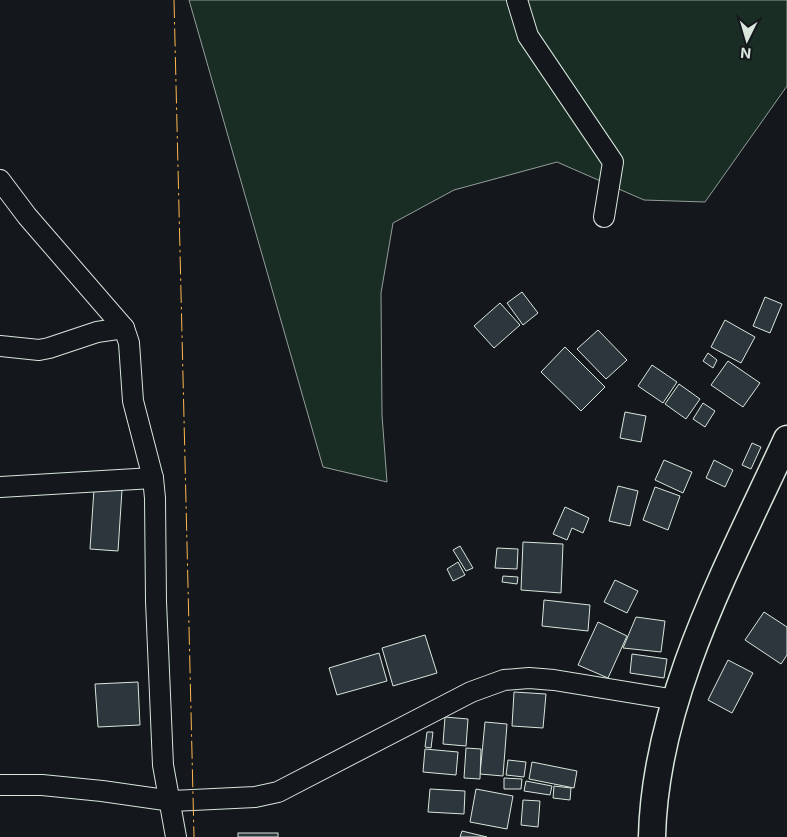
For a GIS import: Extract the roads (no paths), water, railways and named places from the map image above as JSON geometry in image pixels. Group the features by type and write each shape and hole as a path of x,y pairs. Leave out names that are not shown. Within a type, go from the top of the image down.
{"main road":[{"path":"652,837 652,804 660,755 676,700 700,633 726,571 787,439"}],"street":[{"path":"518,0 528,36 614,162 604,217"},
{"path":"0,180 27,216 124,328 129,343 134,401 153,478 163,765 172,801 176,837"},
{"path":"0,346 39,350 97,332 124,328"},
{"path":"0,486 153,478"},
{"path":"0,785 42,785 102,790 172,801 255,797 278,792 471,692 504,680 529,678 554,680 676,700"}]}
